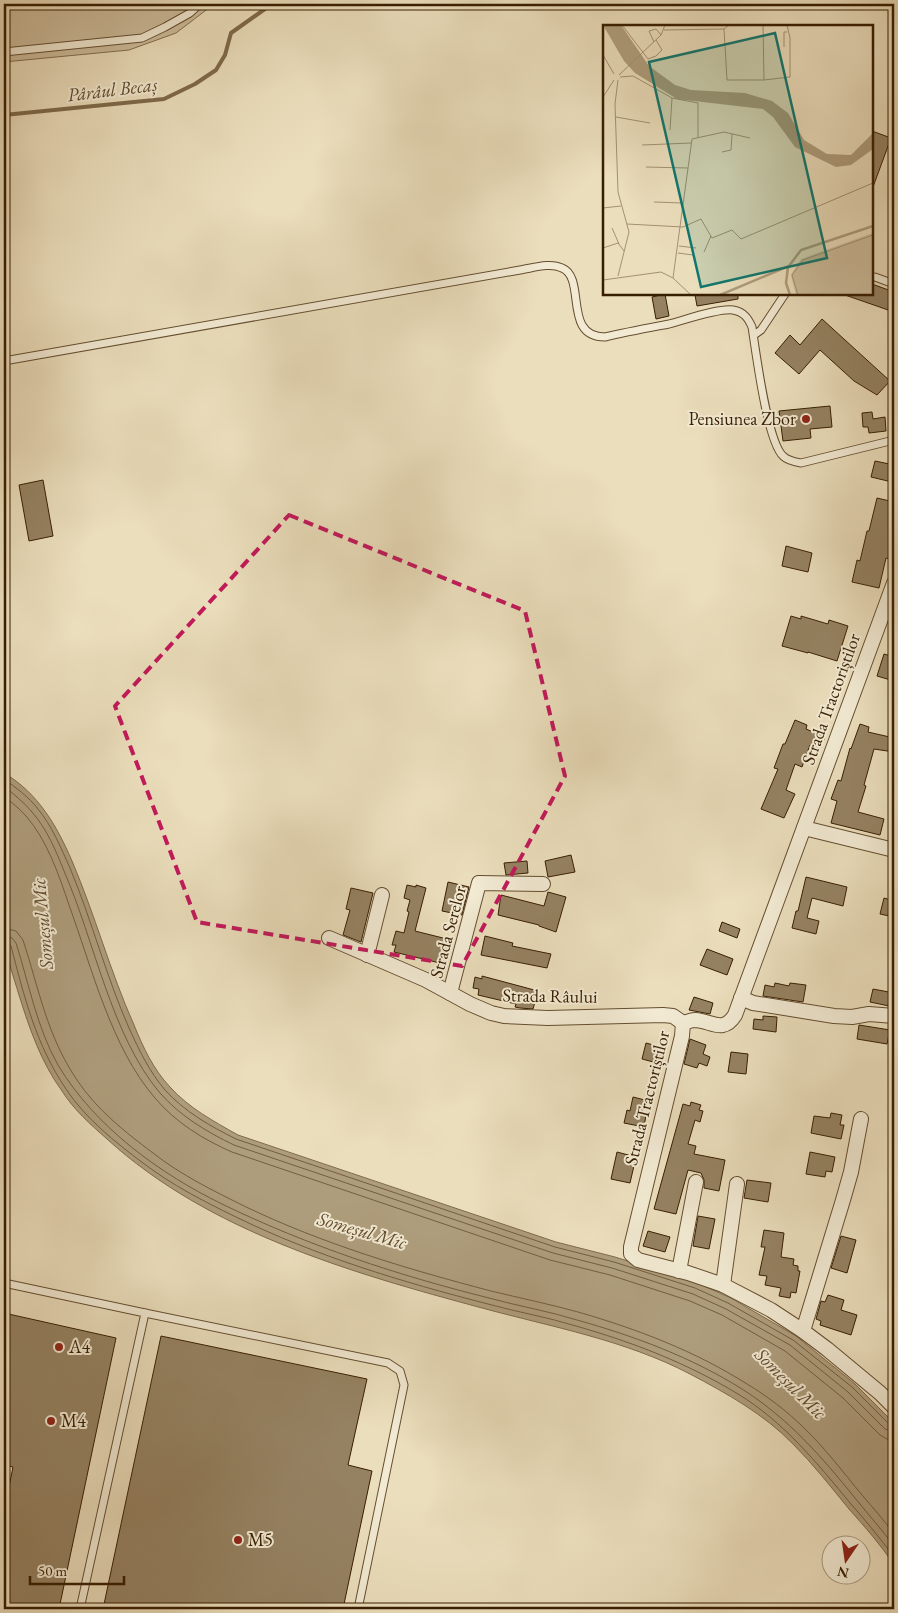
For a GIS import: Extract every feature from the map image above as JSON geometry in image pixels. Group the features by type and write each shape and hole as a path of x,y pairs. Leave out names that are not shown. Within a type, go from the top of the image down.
{"street":[{"name":"Strada Tractoriștilor","path":"679,1271 638,1260 630,1254 630,1247 682,1036 683,1023 696,1020 714,1025 723,1025 730,1022 735,1015 891,599 894,582"},
{"path":"804,828 894,850"},
{"name":"Strada Serelor","path":"450,993 479,883 543,884"},
{"path":"367,954 382,895"},
{"name":"Strada Râului","path":"329,938 426,980 491,1013 504,1016 548,1018 663,1015 673,1016 683,1023"},
{"path":"741,998 753,1002 834,1016 852,1017 869,1014 894,1016"},
{"path":"803,1331 844,1200 860,1119"},
{"path":"696,1182 679,1271 723,1285 770,1310 803,1331 854,1370 894,1407"},
{"path":"723,1285 736,1184"}],"lane":[{"path":"4,52 142,38 190,13 200,4"},
{"path":"4,361 544,266 562,268 569,272 579,318 584,329 597,337 605,337 731,310 740,312 748,318 754,335 770,429 776,447 783,457 801,462 894,440"},
{"path":"875,277 894,284"},
{"path":"754,335 761,330 784,295"},
{"path":"4,1283 388,1363 400,1371 404,1385 358,1609"},
{"path":"80,1609 145,1313"}],"highlighted area":[{"path":"289,515 525,611 565,776 462,966 197,922 115,706"}],"shaded area":[{"path":"4,4 214,4 176,33 129,50 4,62"}],"water":[{"name":"Someșul Mic","path":"4,773 37,800 60,835 80,881 125,1005 141,1041 158,1073 177,1095 202,1114 238,1135 556,1242 615,1257 697,1283 731,1298 796,1336 855,1384 894,1423 894,1565 873,1536 815,1468 782,1433 757,1414 704,1381 665,1362 614,1343 433,1295 333,1264 284,1245 236,1224 190,1200 147,1172 101,1133 67,1098 48,1069 32,1033 8,959 3,925"}],"building":[{"path":"873,131 891,138 873,187"},
{"path":"873,284 894,292 894,312 845,295 873,295"},
{"path":"665,295 669,316 656,319 652,297"},
{"path":"695,295 738,295 738,299 697,306"},
{"path":"822,319 890,381 877,395 854,381 820,350 799,374 775,353 790,335 800,345"},
{"name":"Pensiunea Zbor","path":"830,406 832,427 810,429 811,438 783,441 779,411"},
{"path":"872,412 873,419 885,417 886,431 869,433 868,427 863,427 862,413"},
{"path":"875,461 894,465 892,482 871,477"},
{"path":"43,480 53,536 29,541 19,485"},
{"path":"877,498 894,502 894,538 889,559 886,558 879,588 852,582 857,560 860,561 867,531 869,531"},
{"path":"786,546 812,553 808,572 782,566"},
{"path":"791,616 801,619 801,616 828,624 829,620 848,626 837,661 782,646"},
{"path":"884,654 894,657 894,681 877,676"},
{"path":"795,720 807,725 806,729 825,737 820,749 810,745 802,767 795,764 786,790 795,794 784,818 761,809 778,769 774,768 783,744 785,744"},
{"path":"860,724 869,727 868,732 894,738 894,752 874,749 858,812 884,819 880,835 831,823 837,801 831,799 838,780 841,781 850,748"},
{"path":"571,855 575,872 548,877 545,861"},
{"path":"527,861 528,873 506,875 504,863"},
{"path":"806,877 847,887 843,906 812,898 807,918 819,921 816,934 792,928"},
{"path":"448,882 469,887 462,915 442,911"},
{"path":"407,885 426,888 415,931 451,940 444,964 394,952 396,945 392,945 396,931 404,933 409,912 407,911 410,900 404,898"},
{"path":"351,888 373,893 361,942 343,935 350,910 346,909"},
{"path":"548,892 566,897 556,932 539,925 498,915 501,895 544,906"},
{"path":"884,898 894,901 894,917 880,914"},
{"path":"722,922 740,929 737,938 719,931"},
{"path":"485,936 513,943 512,946 551,954 547,968 481,955"},
{"path":"707,949 733,959 727,975 700,965"},
{"path":"482,976 538,991 533,1009 515,1007 516,1004 478,995 479,989 473,988 475,977 482,979"},
{"path":"775,983 789,986 790,983 806,985 803,1002 763,996 765,985 774,987"},
{"path":"873,989 894,993 894,1007 870,1002"},
{"path":"694,997 713,1003 710,1014 689,1010"},
{"path":"763,1016 777,1017 776,1032 753,1029 754,1019 763,1020"},
{"path":"859,1025 890,1030 887,1044 857,1039"},
{"path":"690,1039 706,1045 703,1054 710,1057 707,1066 699,1063 697,1068 684,1064"},
{"path":"646,1043 665,1048 661,1064 642,1059"},
{"path":"731,1052 748,1054 746,1074 728,1072"},
{"path":"633,1097 645,1100 642,1114 646,1115 644,1127 624,1123 627,1110 630,1111"},
{"path":"691,1102 701,1105 699,1110 703,1111 700,1122 695,1120 688,1144 696,1146 694,1154 725,1160 719,1191 704,1188 704,1180 701,1173 688,1170 676,1214 654,1209 683,1104 690,1106"},
{"path":"831,1113 842,1115 840,1125 844,1125 841,1139 811,1133 814,1116 830,1118"},
{"path":"617,1152 636,1157 630,1183 611,1179"},
{"path":"810,1152 835,1157 832,1172 826,1171 825,1177 806,1174"},
{"path":"747,1180 771,1183 768,1202 744,1198"},
{"path":"698,1216 715,1219 709,1249 693,1246"},
{"path":"764,1230 784,1233 781,1257 794,1259 793,1265 798,1266 798,1271 800,1271 796,1293 791,1292 790,1298 779,1296 781,1288 765,1285 767,1276 759,1275 765,1247 761,1247"},
{"path":"648,1231 670,1237 665,1252 643,1246"},
{"path":"841,1236 856,1240 847,1273 831,1268"},
{"path":"828,1295 844,1300 841,1310 857,1315 851,1335 820,1325 821,1321 816,1319 821,1301 825,1302"},
{"path":"4,1313 116,1338 59,1609 4,1609 4,1491 8,1492 13,1467 4,1465"},
{"name":"M5","path":"161,1336 367,1379 348,1465 372,1471 343,1609 103,1609"}],"waterway":[{"name":"Pârâul Becaș","path":"4,115 164,99 195,84 216,70 225,55 231,33 272,4"}],"place":[{"name":"Pensiunea Zbor","path":"806,419"},
{"name":"A4","path":"59,1347"},
{"name":"M4","path":"51,1421"},
{"name":"M5","path":"238,1540"}]}
